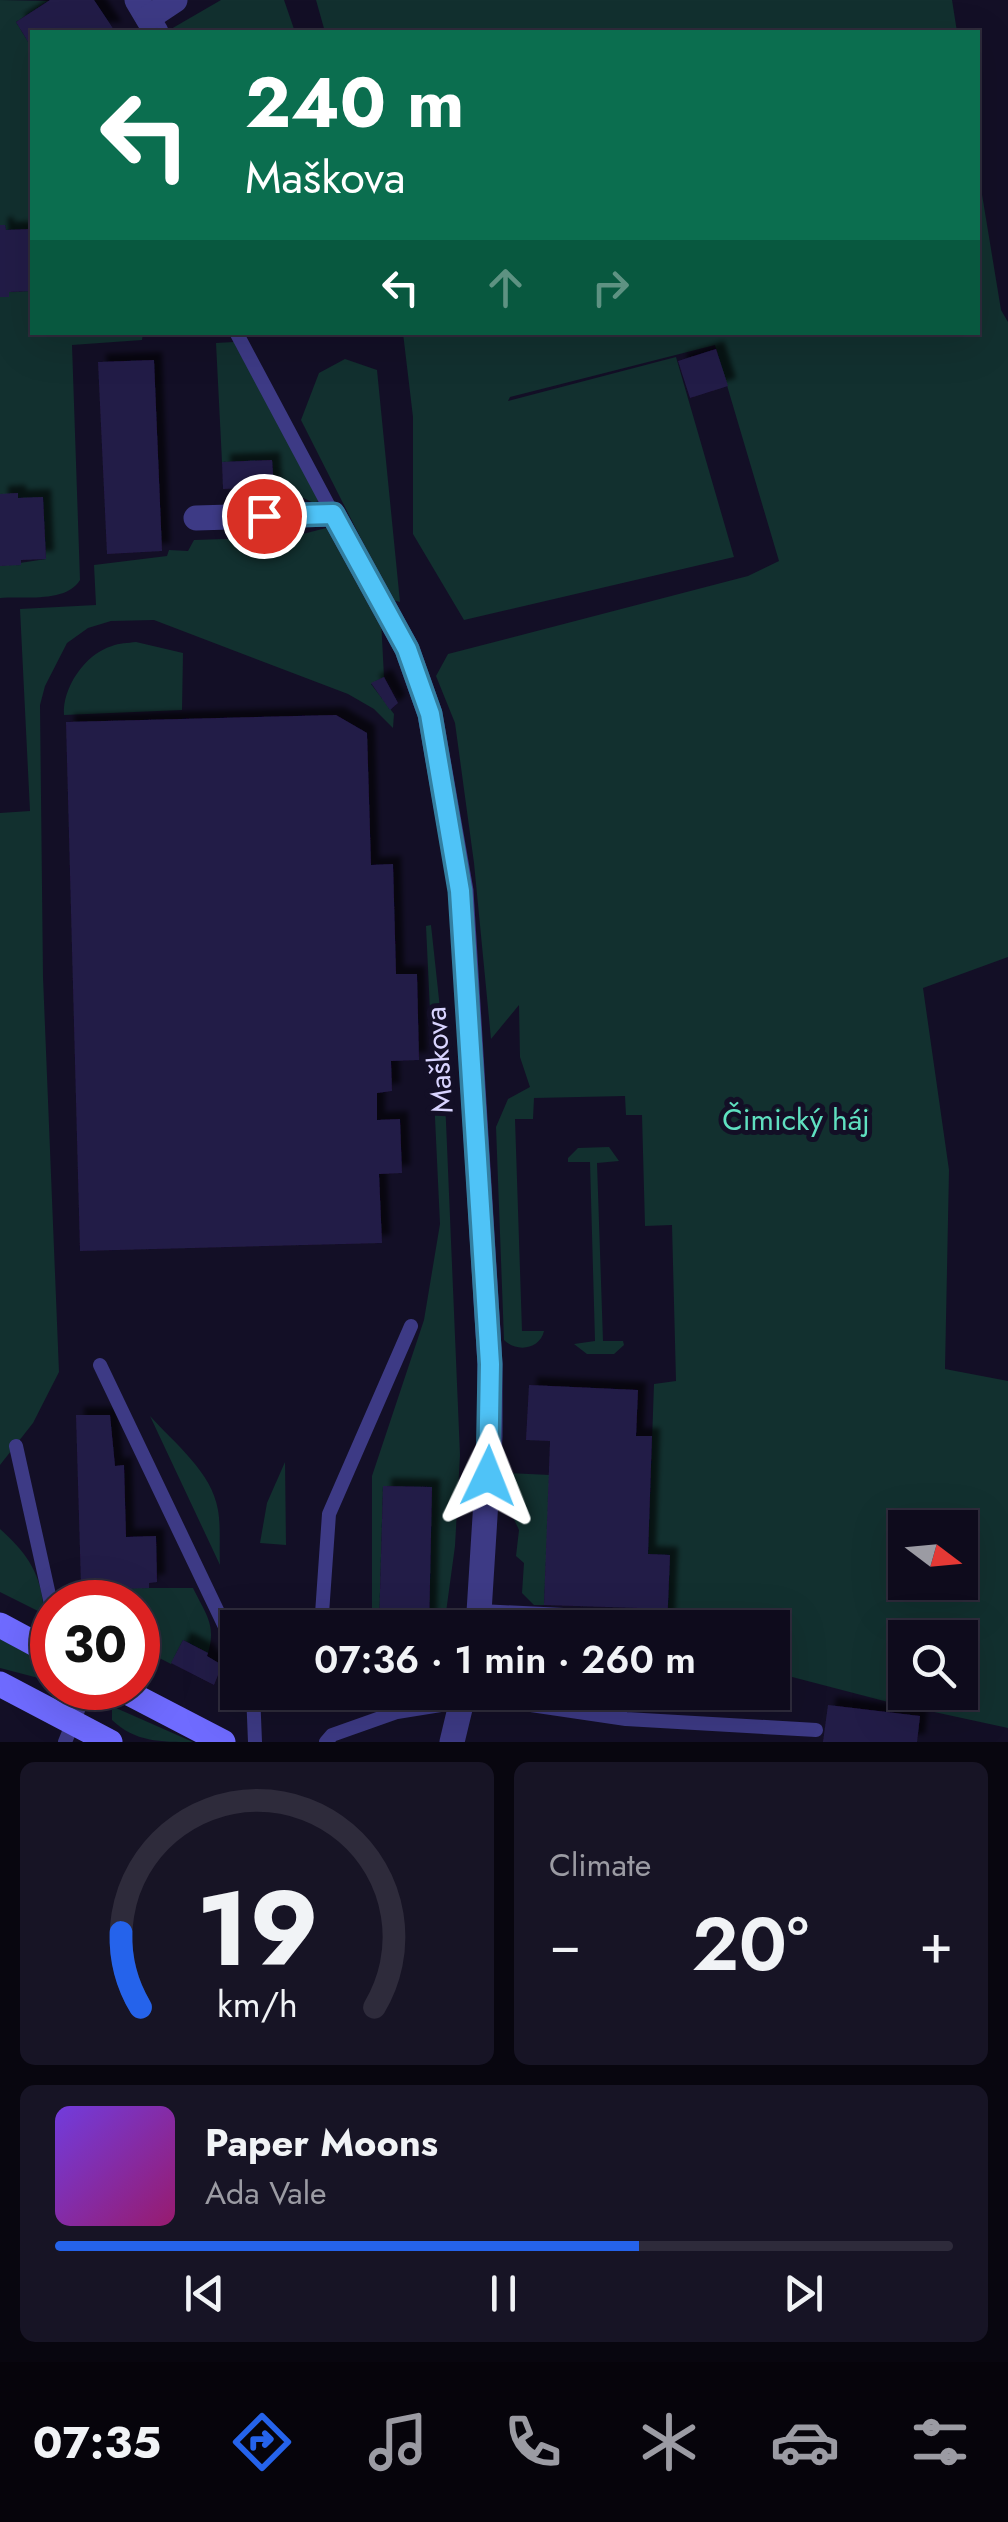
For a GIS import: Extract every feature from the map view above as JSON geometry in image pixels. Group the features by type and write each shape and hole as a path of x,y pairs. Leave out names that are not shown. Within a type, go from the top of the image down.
{"main road":[{"path":"0,1625 30,1641"},
{"path":"0,1684 69,1732 110,1742"},
{"path":"160,1709 223,1742"}],"street":[{"path":"147,17 175,0"},
{"path":"196,518 333,514"},
{"name":"Maškova","path":"333,514 407,649 430,714 460,891 490,1364 490,1437 480,1610"},
{"path":"452,1742 460,1710"}],"lane":[{"name":"Maškova","path":"238,335 333,514"},
{"path":"322,1610 329,1514 411,1326"},
{"path":"100,1365 220,1616"},
{"path":"16,1446 46,1580"},
{"path":"253,1710 255,1742"},
{"path":"326,1742 332,1735 406,1710"},
{"path":"561,1710 626,1720 816,1730"}],"green space":[{"path":"0,0 48,1 16,22 30,45 30,229 6,230 5,225 0,225"},
{"path":"221,0 284,0 294,30 172,30"},
{"path":"316,0 952,0 957,30 324,30"},
{"name":"Čimický háj","path":"980,182 1001,310 1008,322 1008,957 923,988 949,1170 945,1369 1008,1381 1008,1728 925,1710 978,1710 978,1620 888,1620 888,1702 790,1676 790,1610 668,1610 670,1555 648,1554 654,1384 676,1381 672,1225 645,1226 642,1115 626,1115 625,1096 534,1098 533,1119 515,1119 522,1331 544,1331 538,1342 527,1347 515,1347 504,1340 496,1127 508,1099 530,1087 520,1057 519,1005 491,1039 474,863 455,723 436,676 448,654 748,576 779,561 715,345 510,397 508,401 676,357 734,557 464,620 413,534 413,417 403,335 980,335"},
{"path":"30,291 30,335 143,335 142,340 72,345 80,580 55,595 0,598 0,566 46,559 43,498 0,494 0,297 8,297 9,292"},
{"path":"234,342 320,500 314,503 290,487 274,487 272,460 222,462 216,343"},
{"path":"345,359 377,370 400,602 392,600 301,420 319,373"},
{"path":"330,527 381,619 384,677 371,684 394,714 393,728 374,709 348,694 154,620 111,621 88,628 67,643 45,686 40,705 43,977 59,1372 33,1423 0,1465 0,813 30,811 20,609 96,605 94,565 167,556 169,550 188,551 194,540 291,537"},
{"path":"136,642 183,653 182,710 64,715 71,683 84,664 102,650"},
{"path":"431,925 442,1027 460,1455 455,1546 446,1610 429,1610 432,1487 383,1486 379,1610 372,1610 372,1476 424,1320 440,1224 426,926"},
{"path":"609,1147 619,1161 597,1163 603,1341 623,1341 624,1345 614,1354 587,1354 574,1344 595,1341 590,1162 568,1162 568,1158 578,1148"},
{"path":"150,1416 208,1483 218,1510 220,1565"},
{"path":"285,1462 286,1545 260,1543 267,1503"},
{"path":"506,1473 550,1475 544,1605 534,1605 522,1593 524,1563 516,1556 519,1530 505,1500"},
{"path":"0,1529 23,1553 37,1580 30,1580 30,1607 0,1592"},
{"path":"160,1588 193,1588 210,1627 208,1653 183,1640 171,1664 160,1658"},
{"path":"0,1639 30,1655 30,1676 0,1668"},
{"path":"112,1710 121,1710 193,1742 139,1737 112,1720"}],"building":[{"path":"50,0 94,0 114,30 30,30 30,45 16,22"},
{"path":"0,225 5,225 6,230 30,229 30,291 9,292 9,297 0,297"},
{"path":"716,349 728,386 690,398 678,361"},
{"path":"154,360 162,551 107,554 98,362"},
{"path":"272,460 274,487 223,489 222,462"},
{"path":"18,493 18,498 43,497 46,559 0,566 0,494"},
{"path":"384,677 398,703 390,710 371,683"},
{"path":"336,715 367,733 371,865 393,864 396,974 417,974 419,1060 391,1061 392,1091 377,1093 377,1120 400,1119 402,1173 379,1174 382,1243 80,1251 66,722"},
{"path":"529,1385 638,1390 636,1436 652,1436 648,1554 670,1555 668,1610 544,1605 550,1441 526,1440"},
{"path":"76,1415 110,1415 115,1466 124,1465 126,1537 156,1536 157,1580 81,1580"},
{"path":"383,1486 432,1487 429,1610 380,1610"},
{"path":"183,1640 208,1653 220,1664 220,1670 214,1685 171,1663"},
{"path":"828,1705 920,1716 917,1742 823,1742"}],"route":[{"path":"264,516 333,514 407,649 430,714 460,891 490,1364 488,1476"}]}
